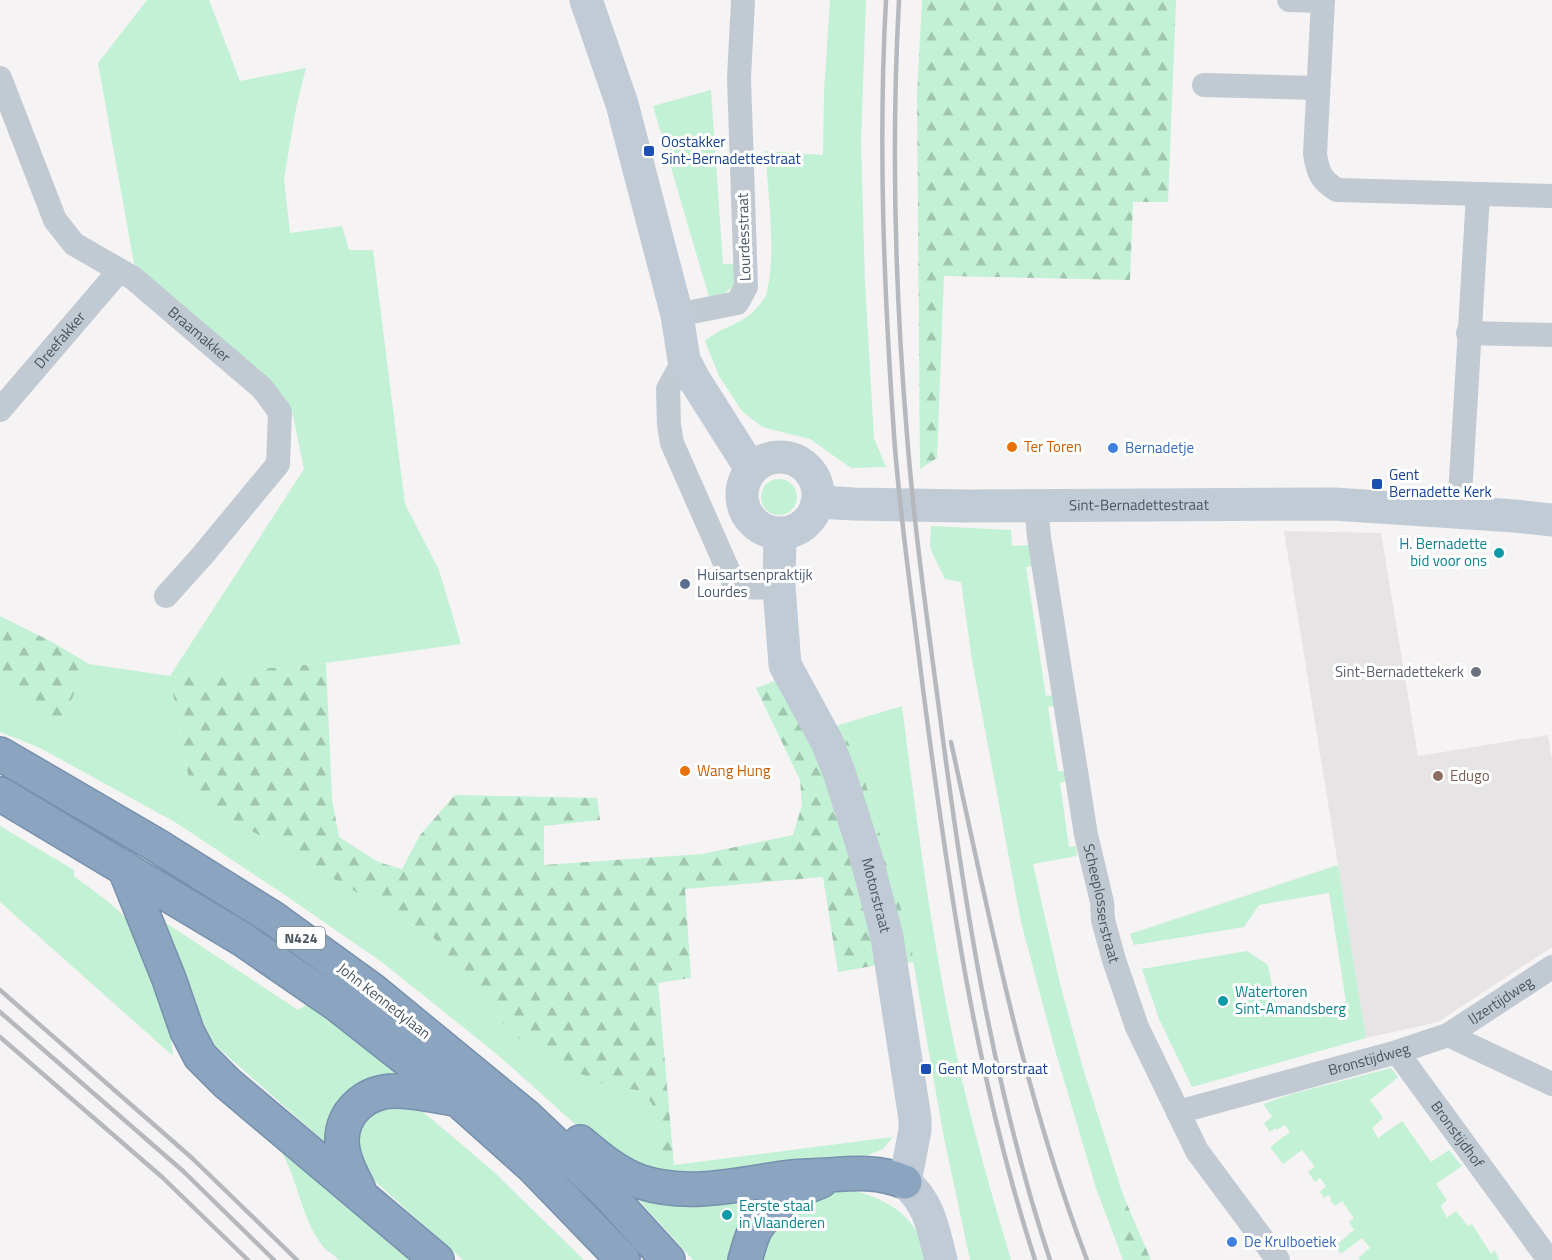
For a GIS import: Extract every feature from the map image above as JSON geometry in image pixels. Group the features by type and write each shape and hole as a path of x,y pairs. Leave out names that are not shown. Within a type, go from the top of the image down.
{"highway":[{"name":"John Kennedylaan","path":"0,754 156,845 273,918 371,989 527,1117 608,1194 668,1260"},
{"name":"N424","path":"0,794 242,939 339,1006 457,1099 531,1166 623,1260"},
{"path":"124,867 169,979 187,1031 200,1056 227,1083 437,1260"},
{"path":"361,1194 346,1163 342,1142 345,1124 352,1110 363,1099 377,1093 396,1091 457,1099"},
{"path":"527,1117 576,1138 610,1167 641,1182 675,1189 704,1190 786,1178 860,1172 878,1174 905,1182"},
{"path":"746,1260 755,1230 773,1208 796,1191 835,1175"}],"street":[{"path":"586,0 622,104 677,315 684,360 752,469"},
{"name":"Lourdesstraat","path":"677,315 737,303 746,287 739,78 743,0"},
{"path":"1289,0 1323,0 1315,154 1318,171 1326,183 1337,190 1552,196"},
{"name":"Braamakker","path":"0,78 55,220 74,244 133,278 262,388 280,411 278,464 166,596"},
{"path":"1204,85 1318,88"},
{"path":"1459,512 1478,195"},
{"name":"Dreefakker","path":"0,410 119,271"},
{"path":"1468,333 1552,335"},
{"path":"684,360 668,389 672,443 732,579 744,587 779,586"},
{"path":"774,457 788,457 800,462 811,471 817,483 818,502 814,514 805,525 793,531 771,532 759,527 743,506 742,493 745,479 762,461 774,457"},
{"name":"Sint-Bernadettestraat","path":"818,502 1036,505 1334,504 1552,520"},
{"name":"Scheeplosserstraat","path":"1036,505 1039,537 1086,834 1102,902 1103,920 1137,1027 1197,1151 1278,1260"},
{"name":"Motorstraat","path":"780,533 779,586 785,665 827,742 838,771 866,857 887,937 915,1119 905,1182"},
{"name":"IJzertijdweg","path":"1448,1035 1552,968"},
{"path":"1448,1035 1552,1084"},
{"name":"Bronstijdweg","path":"1178,1112 1397,1052 1448,1035"},
{"name":"Bronstijdhof","path":"1397,1052 1549,1260"},
{"path":"905,1182 925,1204 941,1260"},
{"name":"Bronstijdhof","path":"1519,1216 1552,1231"}],"shaded area":[{"name":"Edugo","path":"1284,531 1381,533 1418,756 1548,735 1552,760 1552,947 1438,1022 1366,1038"}],"green space":[{"path":"147,0 209,0 240,81 306,68 296,108 284,179 290,233 342,226 349,250 373,250 405,504 439,570 461,644 326,663 170,677 192,796 433,937 506,1027 608,1086 643,1091 652,1104 659,1155 674,1165 893,1137 883,1149 868,1155 766,1173 678,1180 612,1157 499,1056 383,963 175,822 38,747 0,732 0,687 61,721 89,664 170,676 304,469 292,411 134,264 98,63"},
{"path":"830,0 866,0 861,143 865,283 874,438 886,467 851,468 810,439 762,427 742,411 719,376 705,341 752,313 766,295 771,262 771,243 765,151 823,155 824,92"},
{"path":"922,0 1176,0 1168,202 1133,202 1130,280 944,276 937,458 920,469 917,94"},
{"path":"711,90 723,264 740,264 737,283 725,293 709,297 653,106"},
{"path":"779,479 792,484 797,497 792,510 779,515 766,510 761,497 766,484"},
{"path":"931,526 1011,530 1012,546 1029,545 1033,566 1026,567 1046,696 1053,695 1054,706 1048,707 1058,771 1064,771 1066,781 1060,783 1069,847 1076,846 1077,856 1033,864 1060,984 1082,1065 1123,1195 1121,1255 1096,1188 1055,1050 1021,922 972,660 961,582 945,579 930,548"},
{"path":"0,616 89,664 61,721 0,687"},
{"path":"326,663 332,799 339,837 378,862 402,869 420,835 455,795 597,798 600,820 544,826 544,865 702,854 793,835 802,805 800,780 756,688 783,678 809,733 839,725 861,767 914,962 838,972 823,877 685,889 691,978 658,983 674,1165 659,1155 652,1104 643,1091 608,1086 540,1056 506,1027 433,937 192,796 170,677"},
{"path":"902,706 928,894 952,1034 973,1125 1011,1260 970,1260 943,1133 909,937 861,767 839,725"},
{"path":"0,826 74,870 74,876 124,917 143,948 158,983 168,1020 173,1056 0,902"},
{"path":"1338,865 1366,1038 1192,1087 1159,1019 1142,969 1247,951 1268,965 1278,1015 1346,1002 1329,893 1259,905 1244,927 1134,945 1130,934"},
{"path":"166,923 298,1010 312,1002 405,1075 329,1146 215,1045 184,985 162,926"},
{"path":"1391,1068 1398,1077 1370,1100 1383,1118 1372,1128 1378,1138 1402,1121 1431,1162 1449,1150 1462,1166 1436,1184 1447,1200 1441,1206 1447,1218 1456,1211 1468,1226 1472,1224 1491,1254 1495,1250 1499,1260 1360,1260 1358,1258 1370,1248 1362,1238 1341,1254 1335,1246 1354,1230 1349,1222 1354,1218 1342,1201 1335,1206 1329,1195 1324,1198 1320,1192 1326,1186 1320,1178 1315,1182 1308,1172 1315,1167 1302,1150 1283,1164 1270,1147 1290,1132 1285,1125 1270,1132 1264,1123 1272,1117 1263,1104"},
{"path":"385,1105 410,1105 422,1111 493,1171 584,1260 463,1260 368,1175 361,1162 360,1135 370,1115"},
{"path":"276,1143 417,1260 339,1260 328,1251 312,1229 289,1167"},
{"path":"851,1190 887,1203 902,1214 917,1232 927,1260 755,1260 772,1223 832,1191"},
{"path":"765,1193 734,1260 693,1260 637,1198"},
{"path":"1123,1195 1151,1260 1123,1260 1121,1255"}],"railway":[{"path":"886,0 882,109 885,272 894,435 903,531 943,834 966,978 996,1120 1035,1260"},
{"path":"899,0 895,109 897,272 907,435 921,572 948,779 981,987 1011,1125 1050,1260"},
{"path":"951,742 994,938 1026,1068 1064,1197 1087,1260"},
{"path":"0,990 192,1158 297,1260"},
{"path":"0,1012 183,1171 274,1260"},
{"path":"0,1037 162,1177 248,1260"}],"place":[{"name":"Oostakker Sint-Bernadettestraat","path":"649,151"},
{"name":"Ter Toren","path":"1012,447"},
{"name":"Bernadetje","path":"1113,448"},
{"name":"Gent Bernadette Kerk","path":"1377,484"},
{"name":"H. Bernadette bid voor ons","path":"1499,553"},
{"name":"Huisartsenpraktijk Lourdes","path":"685,584"},
{"name":"Sint-Bernadettekerk","path":"1476,672"},
{"name":"Wang Hung","path":"685,771"},
{"name":"Edugo","path":"1438,776"},
{"name":"Watertoren Sint-Amandsberg","path":"1223,1001"},
{"name":"Gent Motorstraat","path":"926,1069"},
{"name":"Eerste staal in Vlaanderen","path":"727,1215"},
{"name":"De Krulboetiek","path":"1232,1242"}]}
